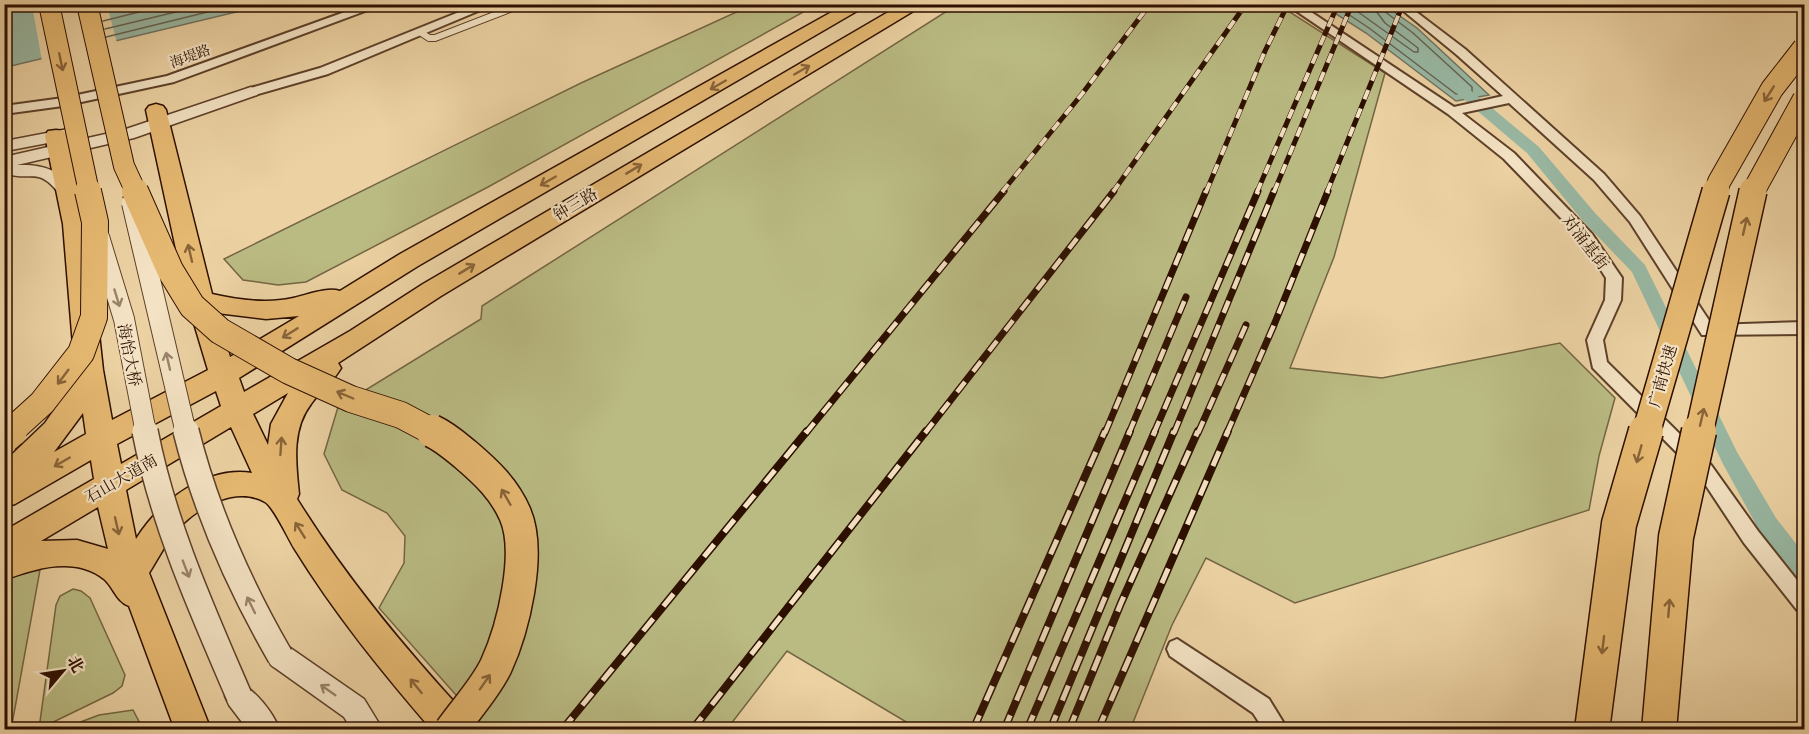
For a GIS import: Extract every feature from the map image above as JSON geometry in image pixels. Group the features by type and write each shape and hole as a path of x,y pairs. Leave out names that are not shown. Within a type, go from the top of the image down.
{"highway":[{"name":"广南快速","path":"1592,729 1619,524 1719,182 1772,89 1804,48"},
{"path":"1659,729 1676,537 1752,193 1804,99"}],"main road":[{"name":"海怡大桥","path":"49,4 95,222"},
{"path":"87,4 124,166 170,270 192,306 220,331 289,371 351,399 401,415 442,436 492,477 516,516 521,541 519,584 511,628 495,668 451,729"},
{"name":"钟三路","path":"224,374 409,260 860,4"},
{"name":"钟三路","path":"237,410 359,338 432,290 775,85 916,4"},
{"path":"161,128 200,300 237,410 281,499 333,582 423,694 456,729"},
{"path":"58,144 75,224 88,370 119,536 193,729"},
{"path":"4,437 42,404 81,353 94,317 95,222"},
{"path":"409,260 393,277 388,290 393,297 410,296 432,290"},
{"path":"200,300 236,309 263,312 300,307 331,298 409,260"},
{"path":"281,499 282,432 292,405 310,384 359,338"},
{"path":"4,479 31,458 59,428 73,408 88,370"},
{"path":"4,495 102,439 224,374"},
{"name":"石山大道南","path":"4,547 237,410"},
{"path":"132,573 165,522 180,508 216,490 240,484 258,486 281,499"},
{"path":"4,566 42,554 71,552 94,558 116,570 148,615"}],"street":[{"name":"海堤路","path":"4,110 63,102 170,79 379,4"},
{"path":"161,128 169,138 177,130 221,103 324,71 490,4"},
{"name":"对涌基街","path":"1291,4 1457,110 1509,156 1587,237 1614,278 1613,300 1595,340 1599,364 1706,470 1751,537 1804,604"},
{"path":"1402,6 1459,4"},
{"path":"1402,6 1513,98 1599,177 1628,210 1708,331 1804,328"},
{"path":"7,157 58,144 86,146 161,128 251,92"},
{"path":"1457,110 1513,98"},
{"path":"7,157 27,169 54,174 68,193"},
{"path":"124,166 177,399 200,483 236,575 262,628 280,656 354,708 369,729"},
{"name":"海怡大桥","path":"95,222 124,319 148,445 183,564 239,696 266,729"},
{"path":"1177,649 1261,706 1277,729"}],"lane":[{"path":"420,32 429,38 435,38 523,4"}],"green space":[{"path":"754,4 816,5 488,187 306,282 278,285 243,280 224,259 581,83"},
{"path":"958,4 1279,5 1385,73 1334,257 1290,368 1382,378 1560,343 1615,398 1599,456 1589,510 1295,603 1206,558 1172,625 1130,730 918,729 787,651 727,729 486,729 379,608 404,563 405,536 387,513 342,490 324,454 338,407 481,319 482,306"},
{"path":"40,570 11,730 4,729 4,578"},
{"path":"73,589 81,591 90,598 125,675 122,686 113,693 39,729 56,605 60,596"},
{"path":"133,710 143,729 62,729 99,715"}],"water":[{"path":"4,5 265,5 11,66 5,63"},
{"path":"1322,5 1384,5 1417,28 1489,95 1456,101 1366,33"}],"pier":[{"path":"32,5 107,5 117,43 42,61"}],"waterway":[{"path":"1452,82 1533,150 1589,217 1639,269 1729,456 1768,525 1804,571"}],"railway":[{"path":"1002,192 1082,94 1150,4"},
{"path":"1113,192 1246,4"},
{"path":"1206,192 1265,51 1288,4"},
{"path":"1257,192 1338,4"},
{"path":"1274,192 1352,4"},
{"path":"1327,192 1403,4"},
{"path":"806,433 1004,191"},
{"path":"925,433 1114,191"},
{"path":"1105,433 1206,191"},
{"path":"1154,433 1258,191"},
{"path":"1174,433 1274,191"},
{"path":"1227,433 1328,191"},
{"path":"1129,433 1186,297"},
{"path":"1198,433 1246,325"},
{"path":"562,730 807,431"},
{"path":"692,730 926,431"},
{"path":"973,730 1105,431"},
{"path":"1004,730 1130,431"},
{"path":"1027,730 1155,431"},
{"path":"1050,730 1174,431"},
{"path":"1069,730 1121,603 1198,431"},
{"path":"1098,730 1228,431"}]}
